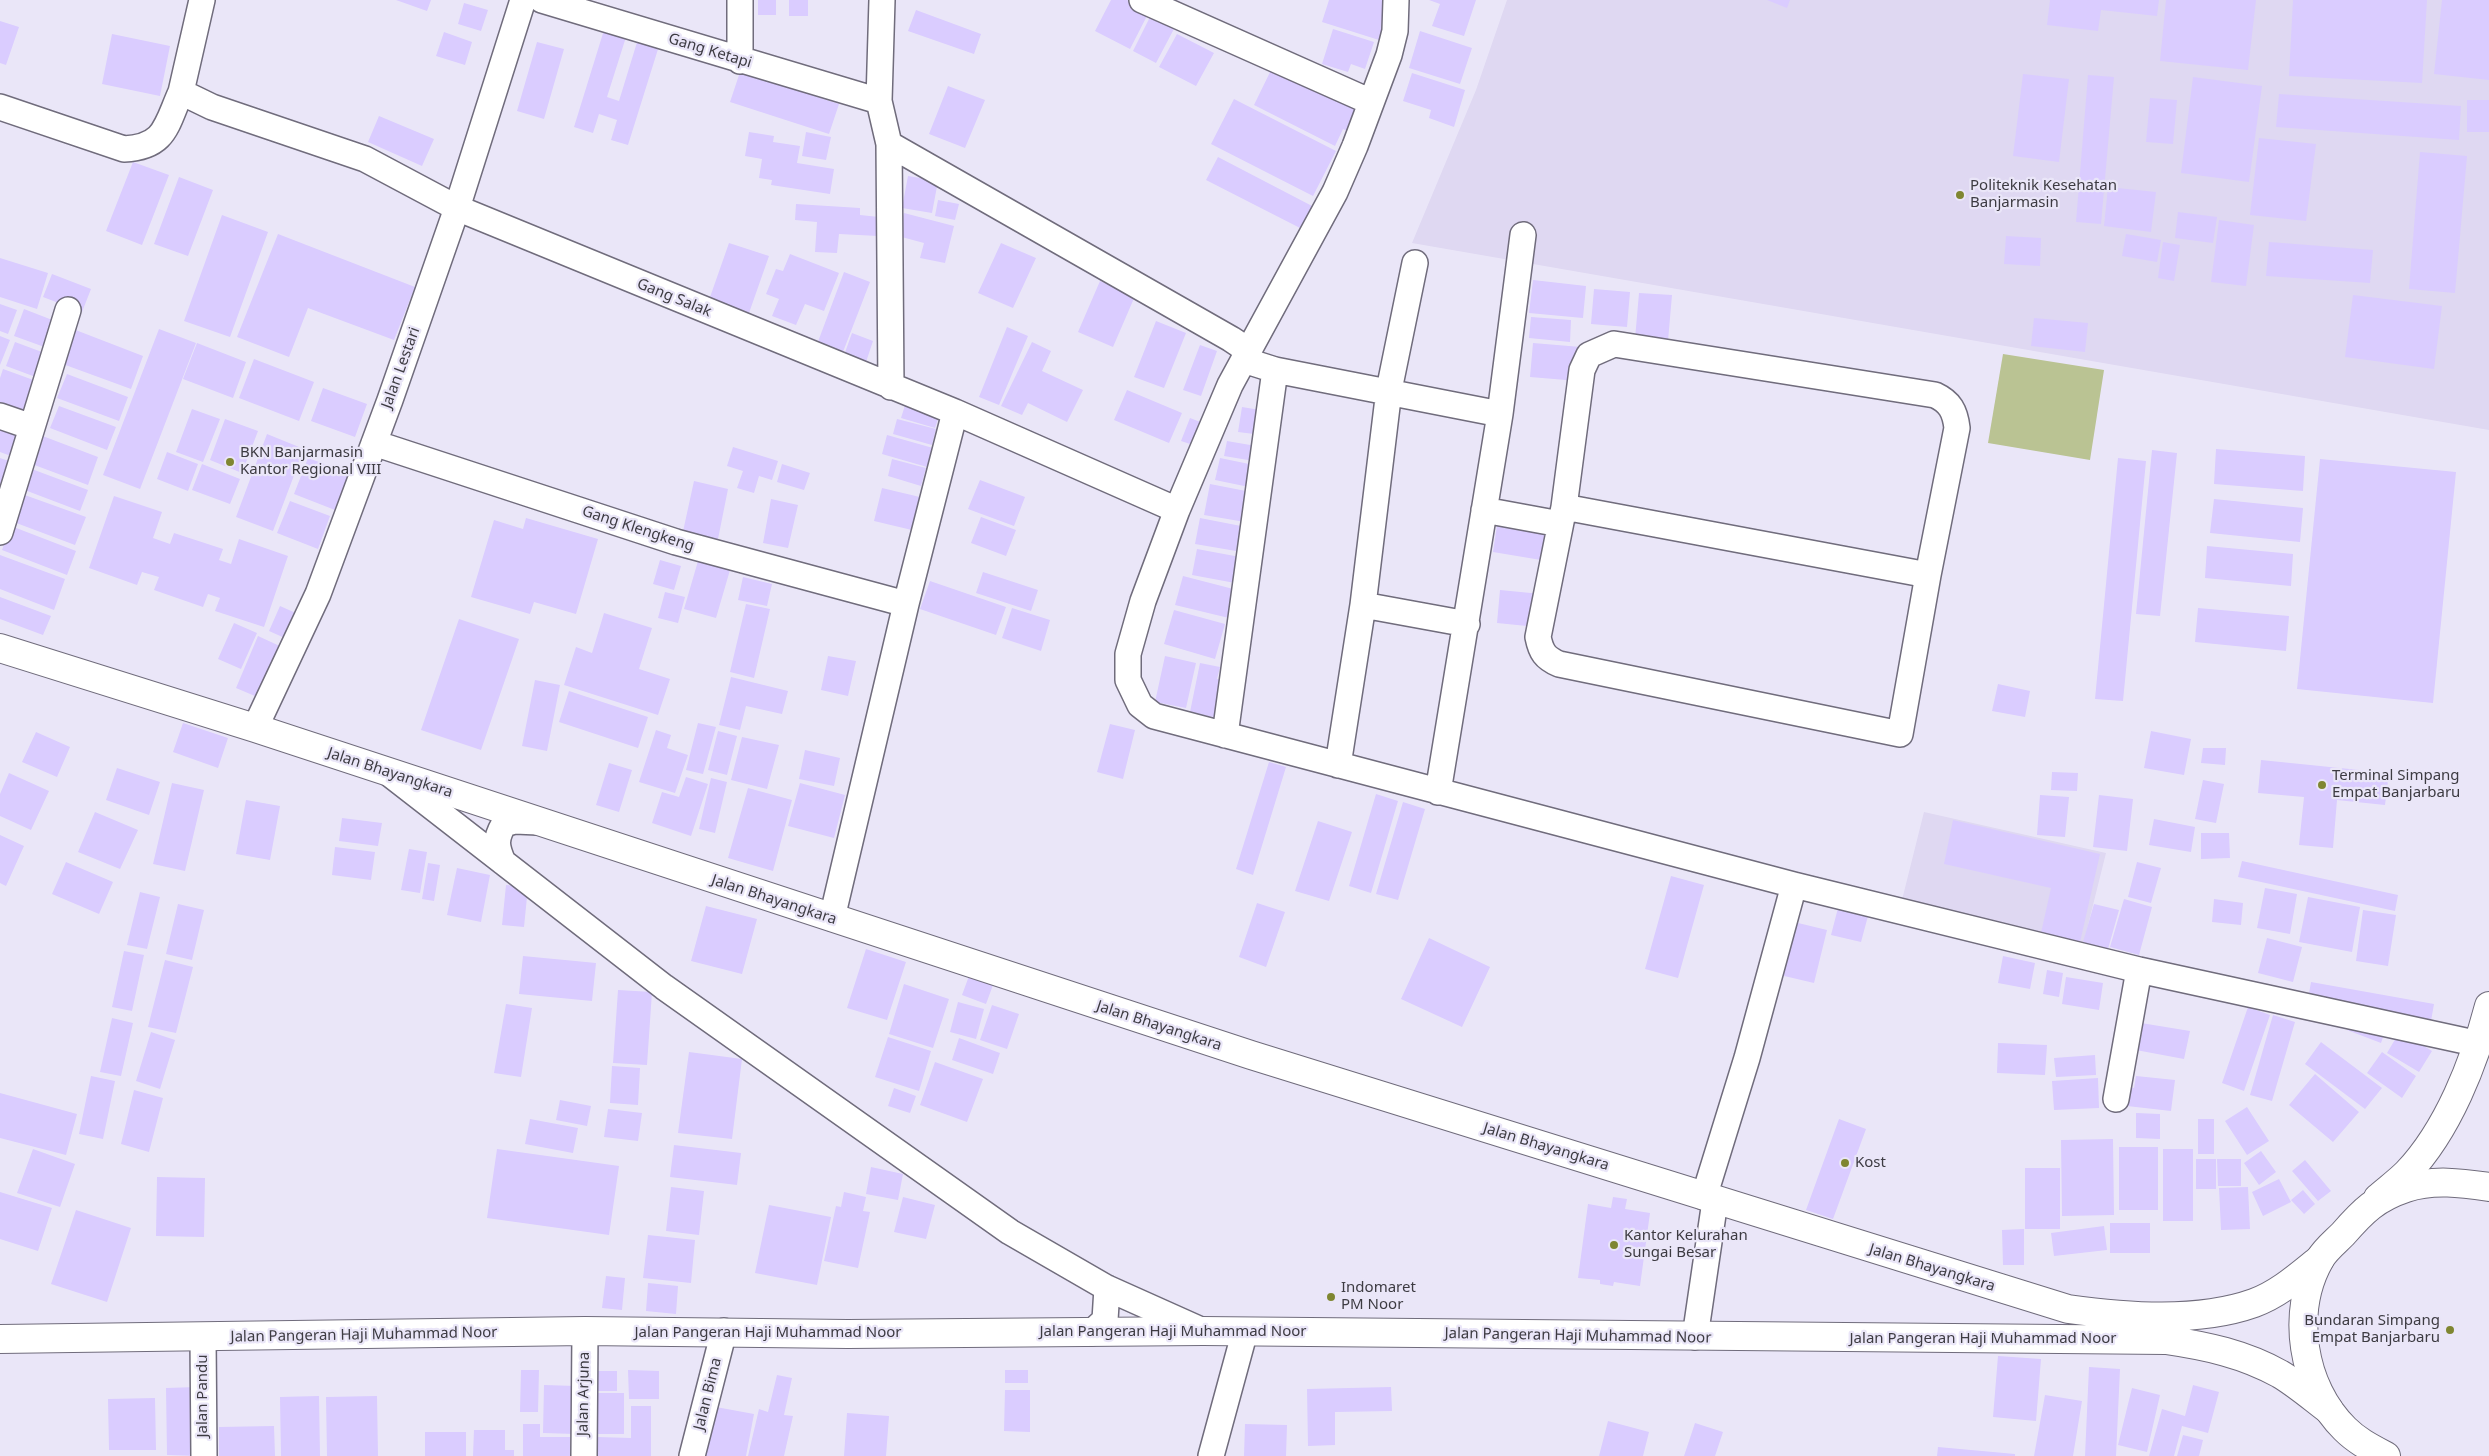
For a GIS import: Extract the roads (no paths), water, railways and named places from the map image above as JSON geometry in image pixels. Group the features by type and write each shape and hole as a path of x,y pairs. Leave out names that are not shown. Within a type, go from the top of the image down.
{"main road":[{"name":"Jalan Bhayangkara","path":"0,648 255,728 1251,1056 2068,1310 2118,1316 2159,1317 2207,1313 2254,1303 2285,1286 2320,1259"},
{"path":"2373,1452 2344,1428 2329,1410 2311,1375 2303,1336 2306,1296 2320,1259 2367,1207 2407,1173 2438,1134 2479,1044 2489,1006"},
{"path":"2367,1207 2407,1188 2450,1181 2489,1187"},
{"path":"2026,1339 2029,1298"},
{"name":"Jalan Pangeran Haji Muhammad Noor","path":"0,1340 585,1331 848,1334 1203,1331 2166,1340 2205,1345 2252,1360 2281,1375 2329,1410"}],"street":[{"path":"0,107 124,149 142,148 153,144 162,135 181,92 202,0"},
{"name":"Jalan Lestari","path":"255,728 318,594 374,443 457,208 523,0"},
{"name":"Gang Ketapi","path":"542,0 740,61 879,101"},
{"path":"740,0 740,61"},
{"path":"882,0 879,101 889,144 891,387"},
{"path":"1142,0 1371,102"},
{"path":"1396,0 1395,31 1371,102 1335,192 1230,385 1177,510 1143,601 1128,654 1129,686 1140,705 1154,716 1794,885 2139,970 2479,1044"},
{"name":"Gang Salak","path":"181,92 212,107 365,159 457,208 955,412 1177,510"},
{"path":"889,144 1231,339 1252,363 1275,370 1389,390 1500,414"},
{"path":"1438,792 1500,414 1523,235"},
{"path":"1338,765 1363,606 1389,390 1415,262"},
{"path":"0,532 68,310"},
{"path":"1614,344 1935,395 1945,400 1952,408 1957,428 1928,575 1900,734 1559,664 1547,659 1541,650 1538,637 1562,515 1582,370 1589,355 1614,344"},
{"path":"1224,735 1275,370"},
{"path":"832,918 906,604 955,412"},
{"path":"0,416 32,427"},
{"name":"Gang Klengkeng","path":"374,443 676,542 906,604"},
{"path":"1484,510 1562,515 1928,575"},
{"path":"1363,606 1467,624"},
{"path":"387,772 664,987 1010,1232 1107,1288 1203,1331"},
{"path":"503,862 498,851 497,836 504,824 515,821 539,822"},
{"path":"1695,1337 1710,1199 1794,885"},
{"path":"2116,1099 2139,970"},
{"path":"1091,1333 1105,1320 1107,1288"},
{"name":"Jalan Arjuna","path":"584,1456 585,1331"},
{"name":"Jalan Bima","path":"692,1456 724,1332"},
{"path":"1211,1456 1245,1332"},
{"name":"Jalan Pandu","path":"203,1337 204,1456"}],"place":[{"name":"Politeknik Kesehatan Banjarmasin","path":"1960,195"},
{"name":"BKN Banjarmasin Kantor Regional VIII","path":"230,462"},
{"name":"Terminal Simpang Empat Banjarbaru","path":"2322,785"},
{"name":"Kost","path":"1845,1163"},
{"name":"Kantor Kelurahan Sungai Besar","path":"1614,1245"},
{"name":"Indomaret PM Noor","path":"1331,1297"},
{"name":"Bundaran Simpang Empat Banjarbaru","path":"2450,1330"}]}
